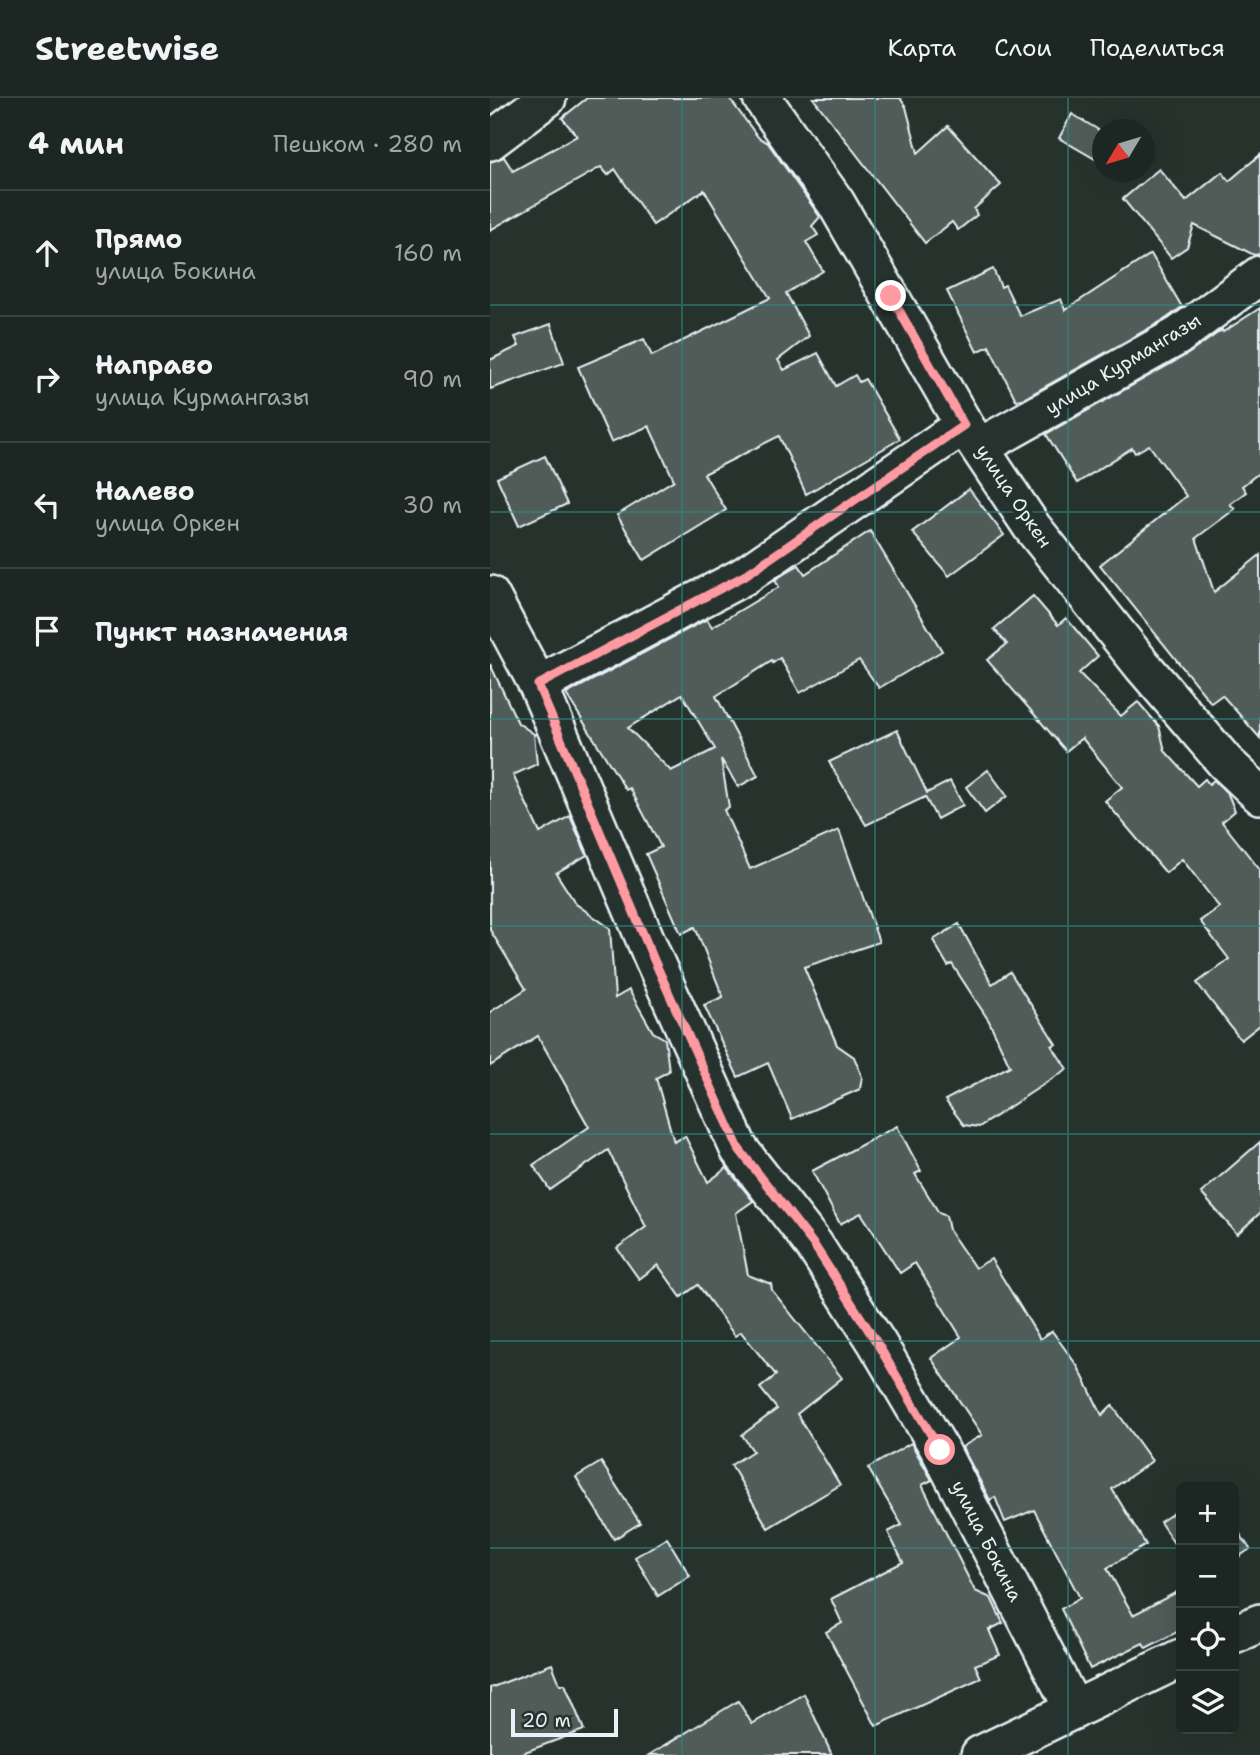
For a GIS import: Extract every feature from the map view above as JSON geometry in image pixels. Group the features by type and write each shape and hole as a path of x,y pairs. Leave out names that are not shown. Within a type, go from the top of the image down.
{"street":[{"path":"490,141 547,98"},
{"name":"улица Оркен","path":"762,98 836,203 972,436 1032,527 1142,666 1225,762 1260,795"},
{"name":"улица Курмангазы","path":"538,685 744,576 972,436 1178,336 1260,275"},
{"name":"улица Бокина","path":"490,595 538,685 654,960 739,1149 814,1245 877,1343 940,1450 1074,1710"},
{"path":"1239,1632 1260,1623"},
{"path":"981,1755 1176,1660"}],"building":[{"path":"587,98 729,98 758,137 768,143 820,217 812,226 818,235 806,242 823,271 786,293 809,336 778,360 784,370 818,353 836,386 855,375 859,382 865,379 900,439 806,494 779,436 704,474 726,510 644,560 617,515 674,480 649,426 611,442 578,367 644,339 652,356 770,298 704,190 653,225 615,169 608,175 601,167 490,230 490,162 504,157 513,171 577,136 562,118"},
{"path":"813,98 900,98 906,107 918,153 948,126 1001,185 974,209 977,215 958,230 952,222 925,243"},
{"path":"1072,114 1092,126 1092,157 1059,138"},
{"path":"1260,155 1260,254 1254,255 1194,225 1187,247 1171,258 1123,199 1143,182 1155,182 1155,172 1159,169 1186,201 1222,172 1229,181"},
{"path":"1151,254 1182,307 1023,399 1016,400 989,346 977,352 947,291 993,269 1001,287 1005,285 1020,316 1061,299 1065,310"},
{"path":"1260,308 1260,472 1242,486 1246,492 1230,504 1235,509 1196,538 1214,592 1260,555 1260,738 1222,695 1211,703 1100,565 1186,496 1149,445 1135,453 1132,448 1077,483 1046,434 1188,354"},
{"path":"551,324 564,363 490,389 490,360 519,346 515,337"},
{"path":"545,456 567,504 519,526 497,478"},
{"path":"969,489 1004,535 949,576 912,532"},
{"path":"870,531 942,651 879,688 859,660 800,693 780,658 716,696 758,776 738,787 721,759 729,807 724,810 750,869 839,830 879,942 804,967 837,1045 854,1057 862,1077 860,1089 792,1119 768,1063 738,1077 704,1005 723,997 695,927 681,934 646,854 661,847 630,788 626,790 566,694 707,619 712,627 779,587 775,580 799,565 805,574","holes":["682,694 715,749 671,771 628,728"]},
{"path":"1033,596 1058,625 1066,618 1098,656 1079,673 1121,716 1138,702 1159,726 1165,751 1197,786 1205,779 1209,784 1214,780 1228,794 1235,811 1222,822 1260,870 1260,1025 1241,1040 1197,983 1229,959 1200,921 1219,907 1182,859 1166,873 1105,801 1122,787 1082,738 1066,751 987,660 1007,644 994,629"},
{"path":"490,664 518,723 534,734 537,764 513,775 540,833 570,816 587,855 556,873 576,904 610,928 615,998 629,990 653,1032 665,1039 669,1071 656,1078 674,1142 685,1136 708,1182 727,1168 753,1201 736,1213 748,1275 771,1284 772,1290 842,1378 797,1414 840,1485 768,1528 731,1465 753,1451 742,1435 777,1409 760,1388 776,1375 741,1332 735,1336 698,1285 681,1297 658,1265 639,1279 617,1248 646,1227 608,1150 550,1190 533,1165 589,1127 538,1036 490,1066 490,1012 526,989 490,930"},
{"path":"897,730 927,793 950,781 963,805 937,819 925,797 866,825 829,762"},
{"path":"988,770 1007,796 985,813 966,787"},
{"path":"959,924 992,984 1010,972 1056,1044 1052,1046 1067,1069 979,1127 964,1125 945,1100 1010,1066 989,1021 952,964 948,966 933,940"},
{"path":"897,1126 921,1171 915,1174 939,1213 946,1216 949,1230 975,1268 991,1259 1040,1339 1052,1331 1078,1367 1102,1415 1112,1405 1152,1461 1112,1489 1146,1545 1107,1568 1133,1615 1176,1593 1176,1633 1146,1648 1143,1643 1090,1669 1061,1609 1080,1598 1034,1510 1005,1522 995,1497 990,1500 962,1447 982,1435 931,1358 961,1337 915,1263 900,1273 861,1213 840,1224 812,1171"},
{"path":"1260,1142 1260,1213 1237,1234 1201,1193"},
{"path":"911,1443 932,1480 922,1485 975,1591 991,1598 1003,1623 989,1630 1000,1655 975,1665 981,1678 876,1726 826,1632 842,1623 831,1599 903,1562 888,1532 902,1525 868,1468"},
{"path":"601,1462 640,1523 614,1539 576,1477"},
{"path":"1176,1511 1176,1546 1160,1522"},
{"path":"1239,1532 1250,1549 1239,1557"},
{"path":"667,1538 690,1576 658,1596 635,1557"},
{"path":"552,1664 560,1684 565,1684 584,1730 517,1755 490,1755 490,1688"},
{"path":"804,1694 832,1755 649,1755 738,1701 752,1724"}],"route":[{"path":"891,296 964,425 744,576 538,685 654,960 739,1149 814,1245 877,1343 940,1450"}]}
